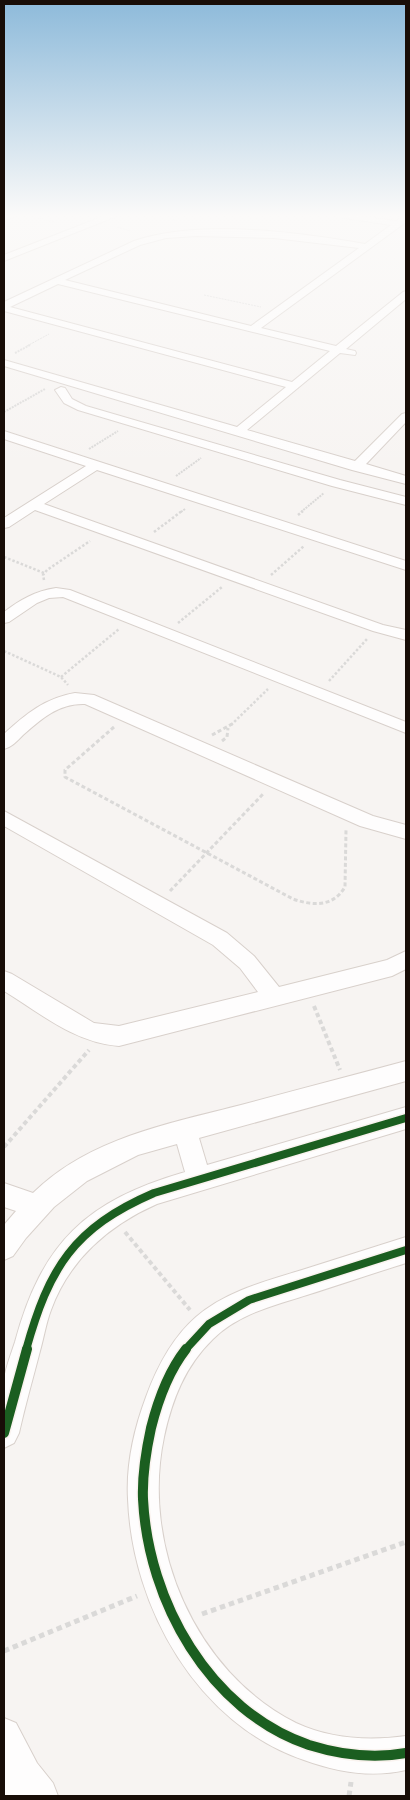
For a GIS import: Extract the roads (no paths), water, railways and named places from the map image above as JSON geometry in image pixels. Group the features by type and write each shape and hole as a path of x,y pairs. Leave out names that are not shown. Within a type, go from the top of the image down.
{"street":[{"path":"4,307 18,300"},
{"path":"135,300 351,353"},
{"path":"253,329 293,300"},
{"path":"238,432 399,300"},
{"path":"4,307 292,388"},
{"path":"321,379 406,307"},
{"path":"4,314 292,388"},
{"path":"8,359 252,436 302,456 406,480"},
{"path":"4,373 302,456 406,490"},
{"path":"55,388 72,404 406,502"},
{"path":"356,467 406,416"},
{"path":"252,436 268,424"},
{"path":"4,436 15,445 96,465 406,566"},
{"path":"365,458 406,468"},
{"path":"4,524 96,465"},
{"path":"33,505 378,628 406,635"},
{"path":"4,619 31,599 51,592 71,595 406,728"},
{"path":"4,743 49,706 72,698 88,698 346,812 378,825 406,832"},
{"path":"4,818 230,946 247,962 274,997"},
{"path":"4,980 82,1028 102,1036 128,1035 392,967 406,959"},
{"path":"4,1247 36,1206 73,1175 100,1159 136,1144 406,1071"},
{"path":"4,1433 40,1305 52,1277 68,1253 109,1214 131,1202 199,1179 406,1118"},
{"path":"185,1131 199,1179"},
{"path":"4,1195 36,1206"},
{"path":"406,1250 249,1300 226,1312 204,1328 182,1353 164,1384 152,1420 145,1459 143,1501 149,1544 162,1587 176,1623 202,1666 235,1703 272,1730 312,1747 354,1756 406,1753"},
{"path":"4,1735 26,1789"}]}
